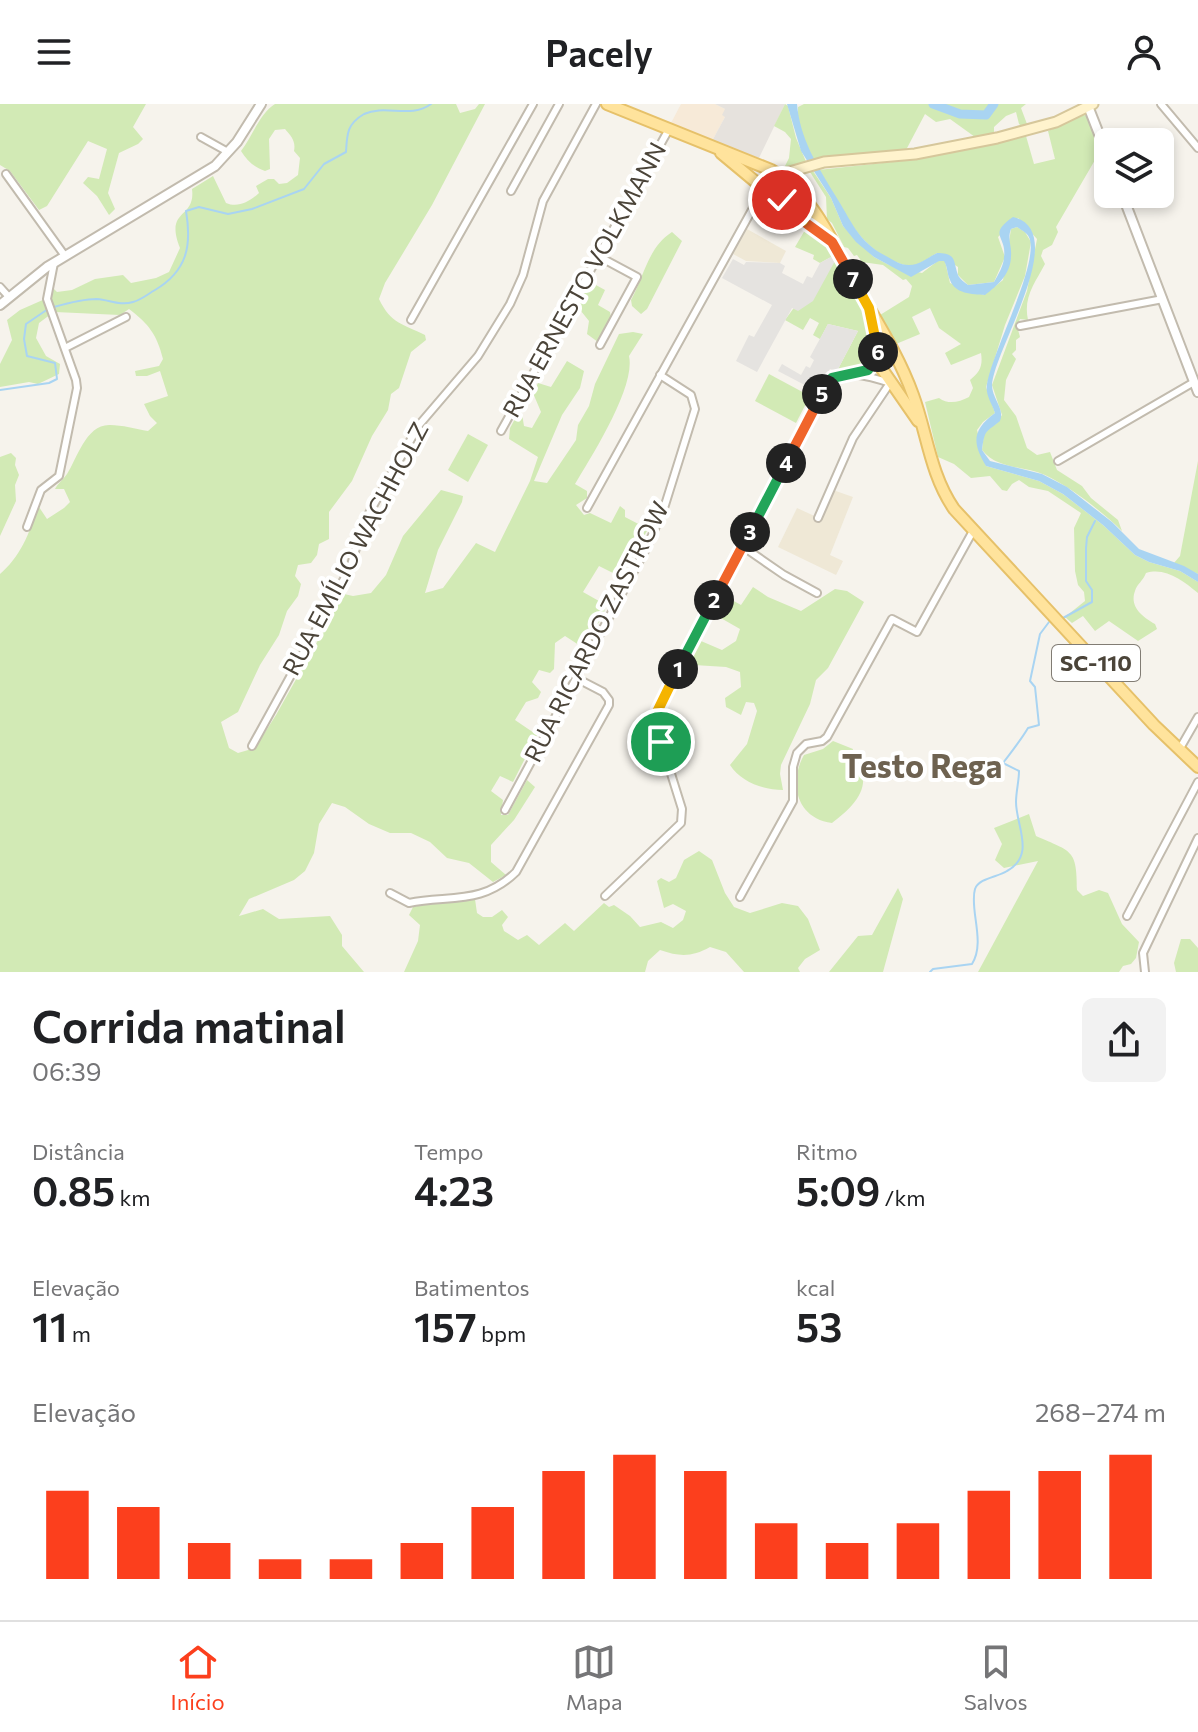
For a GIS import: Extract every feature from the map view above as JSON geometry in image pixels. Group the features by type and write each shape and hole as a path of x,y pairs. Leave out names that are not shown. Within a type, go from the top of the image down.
{"main road":[{"name":"SC-110","path":"607,104 775,172 791,184 832,242 891,346 906,376 940,486 954,509 1198,767"},
{"path":"763,190 762,177 775,172 976,143 1043,126 1091,105"},
{"name":"SC-110","path":"714,147 763,190 832,242"},
{"path":"778,201 787,197 791,184 807,167"},
{"name":"SC-110","path":"869,308 882,369 923,431"},
{"path":"878,353 884,347 891,346"},
{"path":"890,383 906,376"}],"street":[{"path":"0,305 54,263 202,174 228,152 261,104"},
{"path":"411,320 533,104"},
{"path":"511,191 559,104"},
{"name":"RUA EMÍLIO WACHHOLZ","path":"252,746 350,568 364,522 419,425 478,356 510,304 525,268 543,201 596,104"},
{"path":"1161,104 1198,148"},
{"path":"1091,105 1099,128"},
{"name":"RUA ERNESTO VOLKMANN","path":"501,431 669,129"},
{"path":"201,137 228,152"},
{"path":"6,174 65,256"},
{"path":"587,508 763,190"},
{"path":"1127,208 1198,392"},
{"path":"598,256 637,277 600,345"},
{"path":"27,527 41,490 56,480 61,468 77,385 47,295 54,263"},
{"path":"0,287 9,297"},
{"path":"1020,326 1163,299"},
{"path":"65,348 126,317"},
{"path":"855,375 868,370 878,353"},
{"name":"RUA RICARDO ZASTROW","path":"505,810 654,532 693,418 694,402 691,395 660,375"},
{"path":"605,896 681,823 682,809 658,732 657,712 829,381 836,376 855,375 890,383 853,438 818,518"},
{"path":"1058,461 1194,382"},
{"path":"740,897 793,801 793,767 797,753 806,744 827,737 892,619 917,632 973,531"},
{"path":"742,546 817,593"},
{"path":"390,893 409,903 431,898 462,899 499,886 516,872 609,705 603,692 576,678"},
{"path":"1179,750 1198,717"},
{"path":"1127,916 1198,782"},
{"path":"1145,972 1143,953 1198,838"}],"shaded area":[{"path":"681,104 715,104 725,109 725,117 712,141 671,123"},
{"path":"715,104 785,104 759,158 712,141 725,117 722,115 725,109"},
{"path":"747,229 786,251 780,263 746,261 733,254"},
{"path":"831,257 836,259 813,301 798,311 792,308 757,372 736,361 749,335 754,337 772,305 722,278 733,259 744,265 746,262 780,263 785,266 782,273 803,284 807,276 812,278 820,263"},
{"path":"828,324 858,331 837,371 830,369 818,392 778,371 782,364 801,375 806,366 810,368 814,360 810,357"},
{"path":"833,490 853,497 830,555 843,561 836,575 778,547 797,508 821,519"}],"green space":[{"path":"0,104 146,104 133,127 143,139 119,153 108,193 115,209 109,215 97,196 83,183 88,177 99,179 107,149 88,141 47,206 39,210 10,171 0,165"},
{"path":"275,104 456,104 460,113 485,104 379,299 393,318 425,335 426,340 411,352 399,388 391,394 388,410 372,436 352,481 329,512 329,539 319,544 317,555 311,563 298,565 295,576 301,584 298,596 287,611 279,635 260,665 238,712 221,722 229,748 238,753 255,748 344,594 371,593 386,575 403,536 441,490 463,496 438,550 425,593 443,588 476,543 495,552 530,481 538,457 509,439 510,428 521,408 524,426 532,428 541,412 533,393 538,383 551,387 567,361 584,371 580,388 562,415 534,481 547,483 576,440 578,425 619,334 633,332 643,334 629,356 626,385 619,403 575,484 587,491 587,498 576,505 584,515 590,513 611,523 620,506 625,510 625,517 648,529 621,577 599,566 583,592 606,605 603,616 582,647 565,636 555,643 554,669 550,673 539,670 532,682 541,692 538,698 526,702 515,720 537,735 513,782 500,776 491,791 503,800 501,815 508,815 527,780 535,787 514,820 491,845 491,862 506,875 493,882 469,863 447,858 430,842 411,833 390,833 369,824 345,807 332,803 319,824 314,853 305,871 294,880 249,899 239,916 263,909 279,919 330,916 342,935 342,946 364,972 0,972 0,574 13,561 23,544 35,509 39,507 47,519 70,502 64,489 55,489 88,436 102,426 110,425 148,431 157,423 144,404 168,396 160,371 136,376 135,371 159,366 163,359 155,337 136,314 129,309 120,315 55,312 50,297 54,289 57,292 72,290 95,279 123,275 131,283 169,272 180,248 176,226 190,206 192,189 213,176 226,203 235,205 259,193 256,186 268,179 274,179 279,184 287,183 298,175 300,158 285,129 275,130 269,139 270,169 265,171 254,166 241,151 261,119"},
{"path":"785,104 807,164 784,168 789,158 791,139 774,126"},
{"path":"804,104 1026,104 1021,108 1027,124 1024,128 1019,124 1016,112 994,127 994,133 975,137 950,119 936,122 925,114 906,150 813,161 798,123 798,107"},
{"path":"1084,115 1090,117 1094,128 1094,162 1056,227 1058,232 1052,245 1043,250 1041,256 1045,264 1029,297 1028,320 1020,319 1017,326 1020,337 1012,354 1016,359 1006,380 1004,400 1016,416 1027,448 1037,455 1050,452 1057,470 1082,486 1091,498 1118,520 1122,531 1055,480 996,461 982,450 984,433 1002,415 992,385 1027,291 1037,239 1018,218 998,237 1005,257 994,282 968,285 958,275 958,267 937,253 918,264 909,265 878,252 857,232 818,170 901,161 1026,136 1034,164 1055,159 1048,131"},
{"path":"813,171 831,198 843,226 874,257 889,265 922,273 939,260 945,261 950,283 984,295 1003,280 1011,229 1017,227 1025,232 1031,242 1025,276 1005,325 986,387 995,413 977,430 986,466 1039,481 1063,494 1135,555 1180,571 1198,582 1198,593 1167,574 1146,573 1136,589 1134,602 1138,611 1157,629 1138,641 1109,621 1095,631 1083,616 1072,623 1065,617 1085,601 1075,571 1074,528 1081,513 1048,491 1029,487 1019,480 1007,491 1002,490 990,476 971,478 954,464 938,457 925,402 939,398 954,402 969,397 973,388 970,380 980,368 981,353 951,365 945,353 961,344 939,328 930,308 912,317 920,334 896,344 880,315 909,297 912,286 883,265 862,262 844,247 827,219 826,197 810,172"},
{"path":"805,230 826,242 864,311 873,351 863,370 837,371 858,331 828,324 820,339 813,335 819,323 810,318 803,330 785,320 831,257 820,263 813,259 814,255 795,247"},
{"path":"672,232 682,241 647,309 641,314 632,306 631,300 652,254"},
{"path":"594,284 605,290 598,305 610,312 611,318 598,342 587,334 589,321 577,306 588,285"},
{"path":"45,299 51,314 39,323 36,338 46,356 60,364 59,374 38,384 29,382 0,387 0,364 12,340 7,320 20,310"},
{"path":"769,374 810,396 796,423 755,401"},
{"path":"468,434 488,445 468,482 448,470"},
{"path":"11,453 16,458 19,475 15,485 16,501 0,536 0,457"},
{"path":"1198,461 1198,574 1174,563 1180,556"},
{"path":"753,587 801,611 835,589 847,591 864,602 828,668 816,680 810,704 781,765 783,790 753,784 730,765 747,744 757,711 754,703 746,702 741,715 726,707 725,698 741,687 740,672 726,667 694,665 691,657 701,641 722,650 736,641 740,629 719,617 716,605 724,591 741,605"},
{"path":"833,741 853,749 850,762 853,765 861,761 873,763 871,772 863,777 858,797 832,823 811,815 804,807 799,798 797,777 804,755 823,749"},
{"path":"1029,814 1036,836 1065,849 1074,859 1077,890 1083,896 1099,890 1108,893 1122,924 1139,942 1136,958 1119,972 978,972 1038,861 1004,868 995,860 1002,844 994,828"},
{"path":"699,851 712,860 734,907 750,913 782,903 798,906 808,919 820,950 805,959 798,968 800,972 744,972 726,952 710,947 686,955 660,950 648,961 645,972 404,972 418,941 420,925 409,915 413,907 421,905 475,899 477,913 492,917 502,910 508,917 502,925 504,931 518,940 527,935 539,945 565,923 574,931 604,903 609,907 614,905 640,927 661,922 673,928 683,920 686,911 673,904 664,908 657,881 661,878 669,882 676,878 684,860"},
{"path":"898,888 903,899 883,972 829,972 858,936 872,935"},
{"path":"1181,939 1190,939 1198,948 1198,972 1176,972 1174,963"}],"water":[{"path":"787,104 797,104 810,151 856,230 868,244 894,261 913,265 937,253 948,254 959,276 968,285 994,282 1004,260 1001,228 1013,217 1029,227 1035,244 1033,267 992,385 1001,412 1000,421 987,432 982,450 990,461 1042,474 1067,487 1112,522 1139,549 1184,566 1198,574 1198,582 1180,571 1135,555 1063,494 1039,481 986,466 981,458 977,444 978,431 995,413 987,384 1027,270 1030,240 1027,234 1017,227 1011,229 1009,268 985,295 964,292 952,285 944,261 911,277 874,257 843,226 831,198 801,151"}],"waterway":[{"path":"54,307 86,300 124,303 142,298 166,283 180,266 187,246 186,211 199,207 228,214 252,209 304,189 324,164 346,152 349,130 364,114 381,110 415,110 431,104"},
{"path":"933,104 960,114 986,115 994,104"},
{"path":"0,390 49,383 57,379 55,363 27,356 24,339 26,324 48,309"},
{"path":"1063,618 1092,602 1092,590 1086,581 1086,548 1087,537 1095,521"},
{"path":"930,972 972,964 978,946 975,889 985,880 1007,871 1021,857 1023,848 1016,802 1019,771 1003,763 1028,728 1039,725 1035,687 1030,681 1040,634 1049,622"}],"district":[{"name":"Testo Rega","path":"922,767"}],"route":[{"path":"661,742 657,722 659,705 827,384 836,376 865,373 878,353 869,308 832,242 778,201 782,200"}]}
